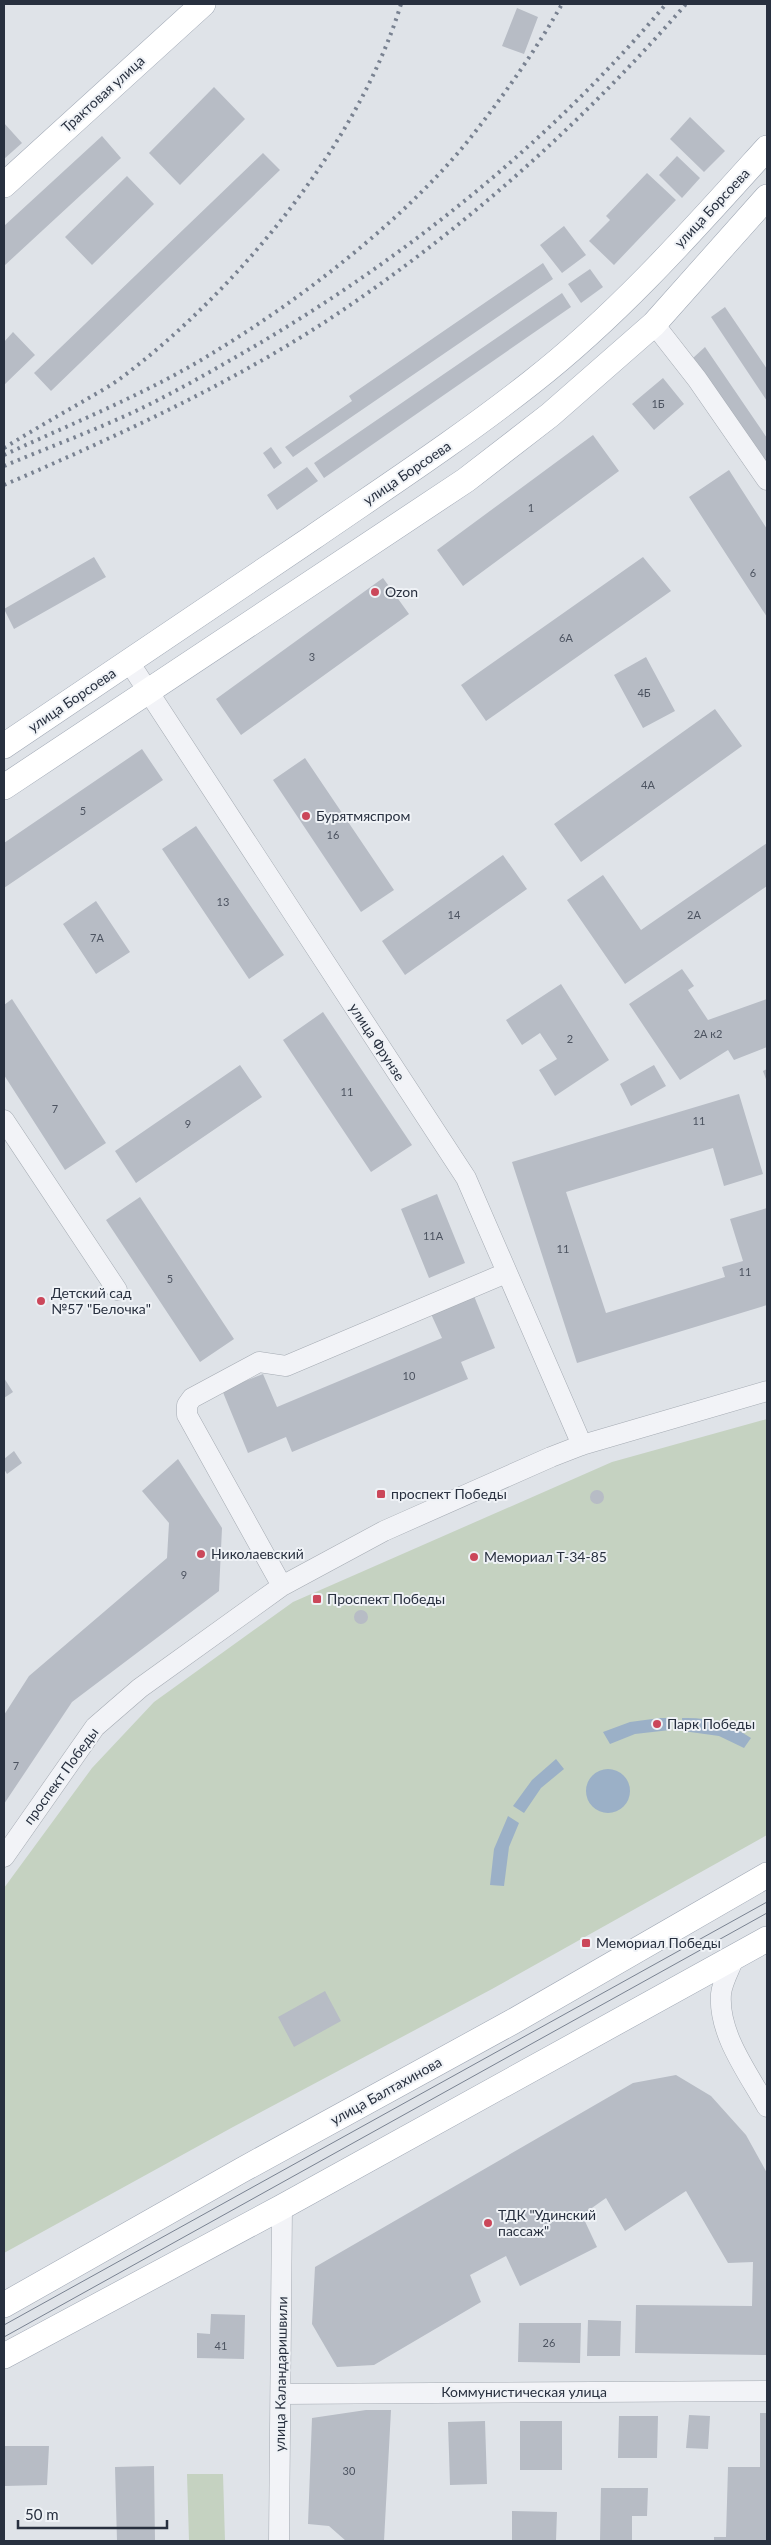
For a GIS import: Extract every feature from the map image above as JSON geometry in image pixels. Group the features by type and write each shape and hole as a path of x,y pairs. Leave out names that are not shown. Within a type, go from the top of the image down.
{"main road":[{"name":"Трактовая улица","path":"4,184 203,4"},
{"name":"улица Борсоева","path":"4,746 447,446 533,382 629,295 700,222 767,148"},
{"path":"4,787 466,480 550,415 654,324 767,197"},
{"name":"улица Балтахинова","path":"4,2305 242,2170 512,2022 767,1875"},
{"path":"4,2356 282,2207 767,1939"}],"street":[{"path":"654,324 697,379 767,480"},
{"name":"улица Фрунзе","path":"130,662 466,1178 582,1444"},
{"path":"4,1120 116,1290"},
{"path":"282,1586 187,1415 187,1405 192,1398 259,1362 286,1366 506,1273"},
{"name":"проспект Победы","path":"4,1857 95,1727 140,1688 282,1586 384,1531 582,1444 767,1391"},
{"path":"734,1958 721,1992 723,2018 731,2041 767,2107"},
{"name":"улица Каландаришвили","path":"278,2541 282,2394 282,2207"},
{"name":"Коммунистическая улица","path":"282,2394 767,2391"}],"green space":[{"path":"767,1419 767,1835 492,1989 233,2127 4,2253 4,1888 92,1768 154,1702 293,1602 612,1462"},
{"path":"187,2474 223,2474 225,2541 189,2541"}],"water":[{"path":"670,1718 670,1730 635,1734 610,1744 603,1732 630,1722"},
{"path":"682,1718 718,1722 735,1728 751,1738 744,1748 719,1736 683,1731"},
{"path":"556,1759 564,1769 541,1788 524,1813 513,1806 532,1780"},
{"path":"608,1769 620,1773 626,1779 630,1791 626,1803 620,1809 608,1813 596,1809 590,1803 586,1791 590,1779 596,1773"},
{"path":"508,1816 519,1823 509,1847 504,1886 490,1885 494,1849"}],"building":[{"path":"517,8 538,17 524,54 502,46"},
{"path":"214,87 245,119 180,185 149,153"},
{"path":"690,117 725,151 704,172 670,139"},
{"path":"4,123 22,143 4,159"},
{"path":"102,136 121,158 4,266 4,226"},
{"path":"263,153 280,170 51,391 34,373"},
{"path":"677,156 700,178 682,198 659,175"},
{"path":"647,173 676,200 614,265 589,241 610,220 606,216"},
{"path":"127,176 154,204 92,265 65,237"},
{"path":"564,226 586,255 562,273 540,245"},
{"path":"543,263 553,279 293,457 285,447 352,401 349,396"},
{"path":"590,269 603,287 581,303 568,284"},
{"path":"562,293 571,307 324,478 314,463"},
{"path":"725,307 767,369 767,401 711,317"},
{"path":"13,332 35,355 4,385 4,342"},
{"path":"705,347 767,438 767,467 693,358"},
{"path":"663,378 684,404 654,430 632,404"},
{"path":"593,435 619,471 463,586 437,550"},
{"path":"271,447 282,463 274,469 263,453"},
{"path":"307,467 318,481 277,510 267,495"},
{"path":"729,470 767,529 767,617 689,497"},
{"path":"94,557 106,577 14,629 4,609"},
{"path":"643,557 671,591 486,721 461,685"},
{"path":"383,578 409,614 241,735 216,699"},
{"path":"646,657 675,711 643,728 614,675"},
{"path":"715,709 742,746 581,862 554,824"},
{"path":"142,749 163,780 4,888 4,843"},
{"path":"305,758 394,890 361,912 273,780"},
{"path":"196,826 284,955 249,979 162,849"},
{"path":"767,843 767,886 625,984 567,900 603,875 641,930"},
{"path":"503,855 527,889 405,975 382,941"},
{"path":"96,901 130,952 96,974 63,924"},
{"path":"682,969 694,986 688,990 708,1020 767,999 767,1047 734,1060 728,1050 680,1080 629,1004"},
{"path":"561,984 609,1060 555,1096 539,1070 557,1059 540,1033 522,1045 506,1020"},
{"path":"12,999 106,1143 65,1170 4,1075 4,1005"},
{"path":"323,1012 412,1145 371,1172 283,1040"},
{"path":"240,1065 262,1097 136,1183 115,1151"},
{"path":"654,1065 666,1086 631,1106 620,1084"},
{"path":"767,1069 767,1082 763,1071"},
{"path":"739,1094 763,1174 724,1186 713,1148 566,1192 606,1313 725,1277 722,1267 743,1261 730,1219 767,1208 767,1305 577,1363 512,1162"},
{"path":"437,1194 465,1263 429,1278 401,1209"},
{"path":"140,1197 234,1339 200,1362 106,1220"},
{"path":"474,1296 495,1348 461,1362 468,1379 292,1452 286,1437 248,1453 222,1390 263,1374 277,1407 442,1338 431,1314"},
{"path":"4,1378 13,1392 4,1398"},
{"path":"14,1451 22,1463 7,1474 4,1469 4,1459"},
{"path":"178,1459 222,1528 219,1591 72,1702 4,1804 4,1715 29,1676 167,1558 169,1523 142,1491"},
{"path":"597,1490 602,1492 604,1497 602,1502 597,1504 592,1502 590,1497 592,1492"},
{"path":"361,1610 366,1612 368,1617 366,1622 361,1624 356,1622 354,1617 356,1612"},
{"path":"325,1991 341,2021 294,2047 278,2017"},
{"name":"ТДК \"Удинский пассаж\"","path":"676,2075 711,2096 746,2135 767,2173 767,2355 635,2353 636,2305 752,2306 753,2262 728,2263 686,2191 625,2231 606,2198 582,2215 597,2247 520,2286 506,2256 470,2275 481,2302 374,2365 337,2367 312,2324 315,2267 633,2083"},
{"path":"211,2314 245,2315 244,2359 197,2358 197,2333 210,2334"},
{"path":"588,2320 621,2321 620,2356 587,2356"},
{"path":"519,2323 581,2323 580,2363 518,2362"},
{"path":"366,2410 391,2410 384,2541 346,2541 329,2526 308,2524 312,2418"},
{"path":"760,2413 767,2413 767,2541 714,2541 714,2537 726,2537 728,2467 760,2467"},
{"path":"689,2415 710,2416 708,2449 686,2448"},
{"path":"619,2416 658,2416 657,2458 618,2458"},
{"path":"485,2421 487,2484 450,2485 448,2422"},
{"path":"520,2421 562,2421 562,2470 520,2470"},
{"path":"4,2446 49,2446 47,2485 4,2486"},
{"path":"154,2466 155,2541 117,2541 115,2467"},
{"path":"601,2488 648,2488 647,2516 632,2516 632,2541 600,2541"},
{"path":"512,2511 557,2512 556,2541 512,2541"}],"tram line":[{"path":"4,2325 767,1902"},
{"path":"4,2337 767,1913"}],"railway":[{"path":"4,448 121,378 164,343 207,303 249,259 288,211 324,161 356,109 382,56 401,4"},
{"path":"4,455 186,369 282,308 353,254 419,194 475,132 510,85 562,4"},
{"path":"4,466 107,424 169,394 255,346 312,311 368,273 422,234 526,148 622,54 666,4"},
{"path":"4,485 129,429 210,389 290,344 377,286 472,213 562,134 605,92 686,4"}],"place":[{"name":"Ozon","path":"375,592"},
{"name":"Бурятмяспром","path":"306,816"},
{"name":"Детский сад №57 \"Белочка\"","path":"41,1301"},
{"name":"проспект Победы","path":"381,1494"},
{"name":"Николаевский","path":"201,1554"},
{"name":"Мемориал Т-34-85","path":"474,1557"},
{"name":"Проспект Победы","path":"317,1599"},
{"name":"Парк Победы","path":"657,1724"},
{"name":"Мемориал Победы","path":"586,1943"},
{"name":"ТДК \"Удинский пассаж\"","path":"488,2223"}]}
